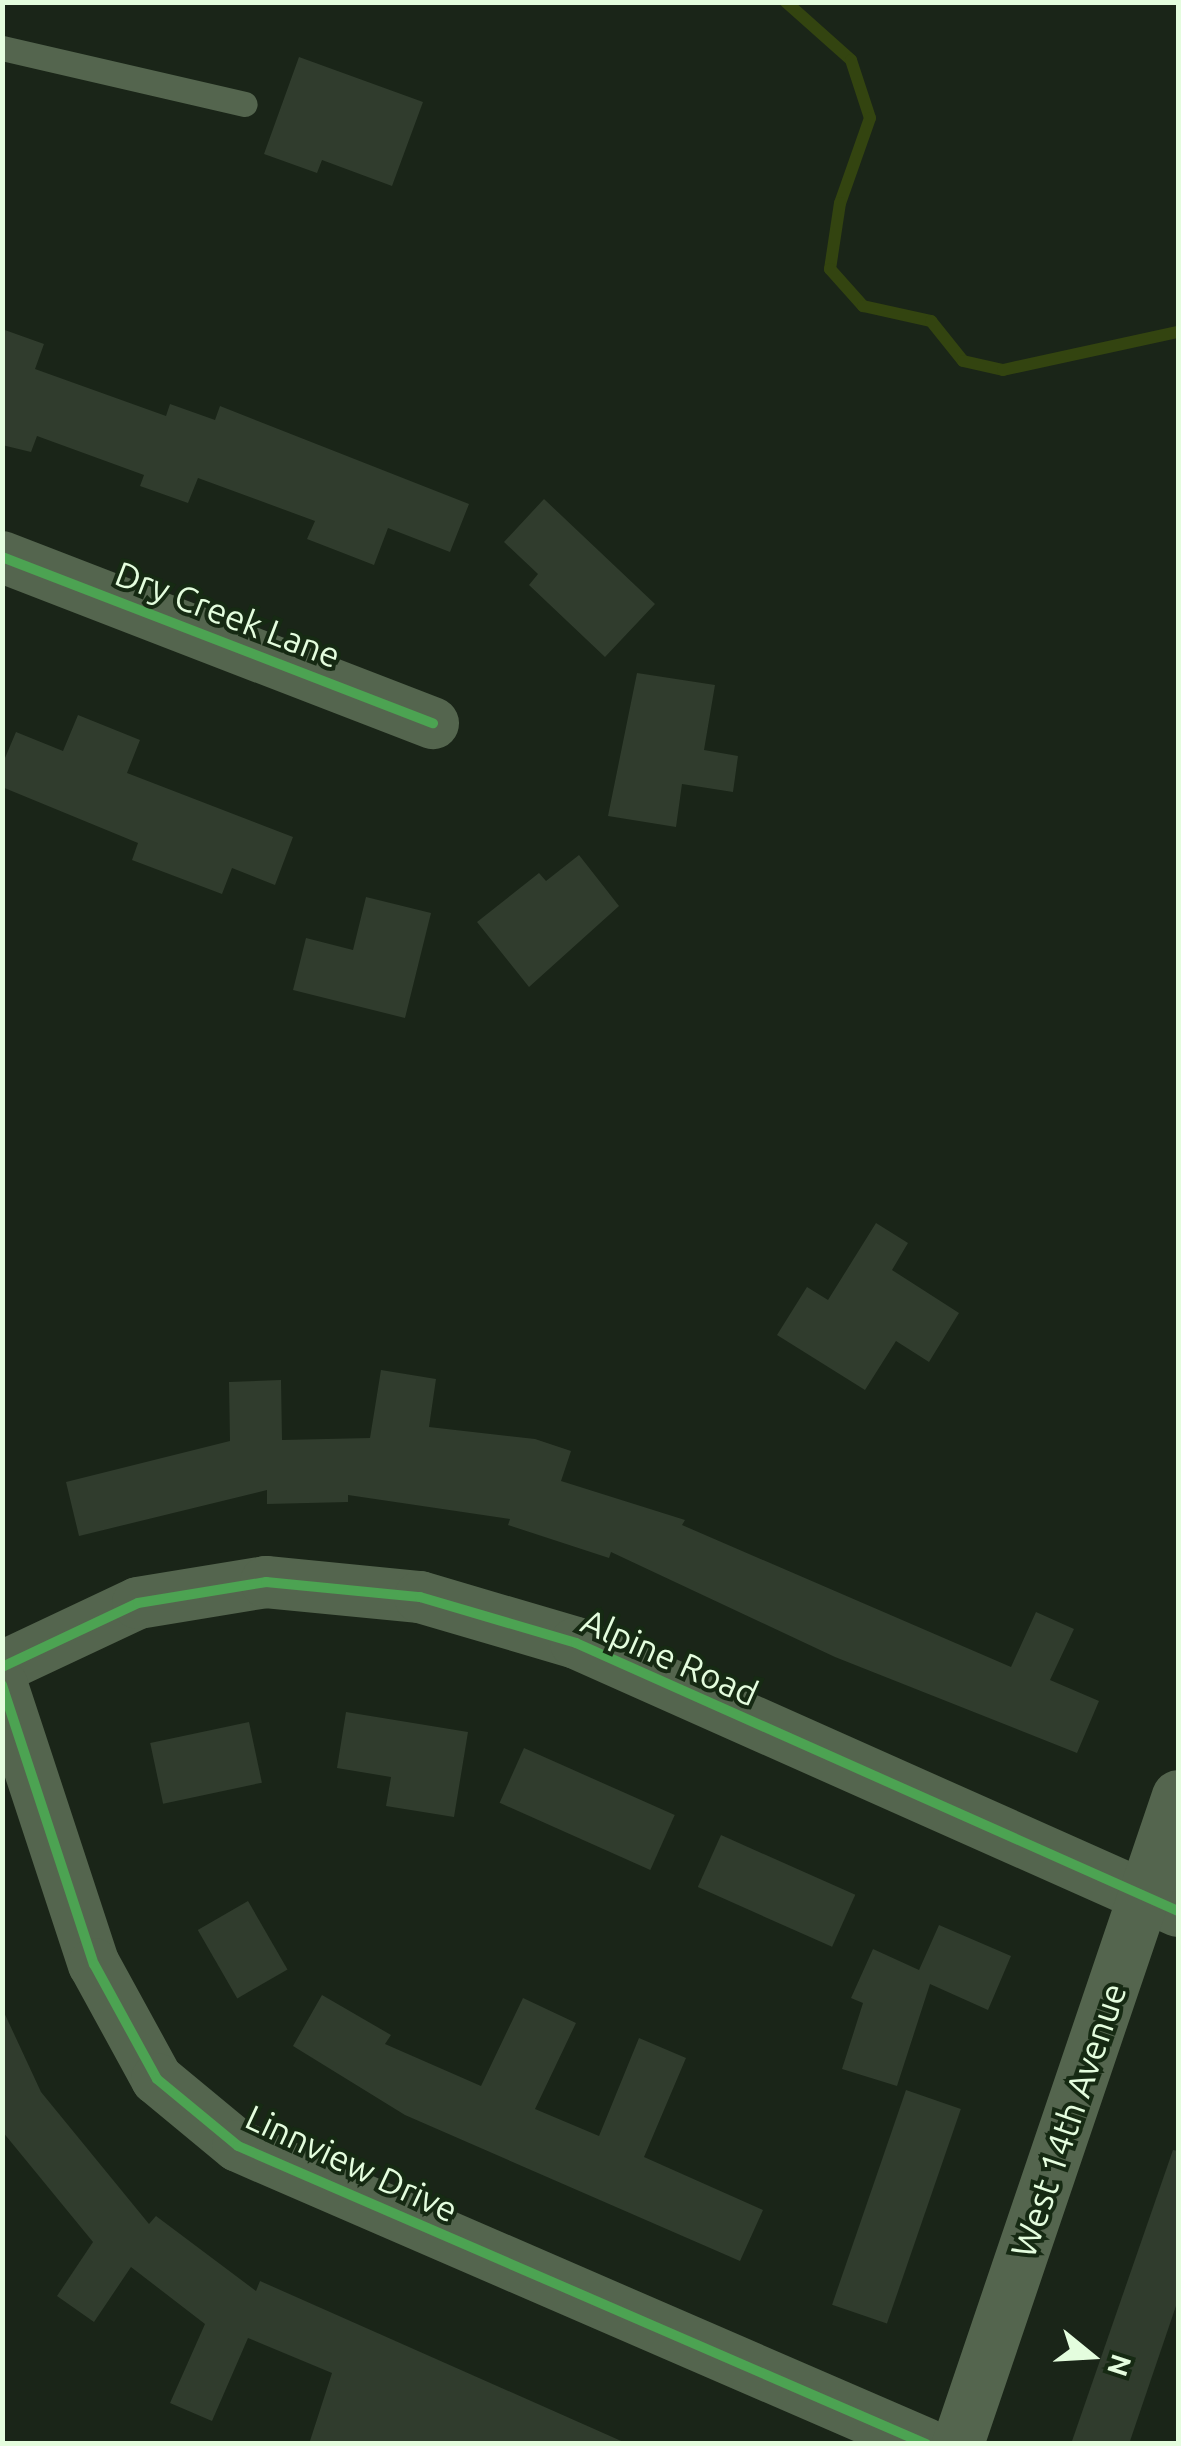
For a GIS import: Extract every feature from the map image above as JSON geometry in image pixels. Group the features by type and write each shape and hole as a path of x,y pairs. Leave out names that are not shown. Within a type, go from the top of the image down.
{"street":[{"name":"Dry Creek Lane","path":"2,557 434,723"},
{"name":"Alpine Road","path":"2,1668 138,1603 266,1582 420,1597 576,1643 1161,1905"},
{"name":"Linnview Drive","path":"2,1685 94,1964 157,2078 238,2146 926,2444"},
{"name":"West 14th Avenue","path":"958,2444 1161,1905 1178,1796"}],"lane":[{"path":"2,48 245,104"}],"building":[{"path":"299,57 423,102 392,186 322,160 317,173 264,154"},
{"path":"2,329 44,344 35,369 166,416 170,404 215,420 220,406 469,504 450,552 388,528 374,565 307,539 315,521 198,478 188,503 140,486 144,475 37,436 31,452 2,445"},
{"path":"544,499 655,604 605,657 529,585 538,574 504,542"},
{"path":"637,673 715,685 704,750 738,756 733,792 682,784 676,827 608,816"},
{"path":"78,715 140,740 127,773 293,837 275,885 232,868 222,894 132,860 138,843 2,787 2,765 16,732 63,751"},
{"path":"579,855 619,906 529,987 477,922 539,873 546,881"},
{"path":"366,897 431,913 405,1018 293,990 306,938 353,950"},
{"path":"876,1223 908,1243 892,1270 959,1313 929,1362 896,1341 865,1390 777,1335 807,1287 828,1300"},
{"path":"381,1370 436,1379 429,1427 535,1439 571,1451 561,1481 685,1520 682,1525 1011,1667 1036,1612 1074,1629 1050,1680 1099,1701 1077,1753 835,1657 611,1552 609,1558 508,1525 510,1519 348,1495 348,1502 267,1504 267,1490 79,1536 66,1482 230,1441 229,1382 281,1380 282,1440 370,1438"},
{"path":"346,1712 468,1732 454,1817 386,1806 391,1777 337,1768"},
{"path":"249,1722 262,1783 163,1804 150,1743"},
{"path":"524,1748 675,1815 650,1870 500,1803"},
{"path":"721,1835 855,1895 832,1947 698,1887"},
{"path":"248,1901 288,1969 237,1998 198,1930"},
{"path":"939,1925 1011,1956 988,2010 930,1984 897,2086 842,2069 863,2003 851,1998 873,1949 919,1970"},
{"path":"322,1995 391,2035 385,2044 481,2086 523,1998 576,2023 535,2109 599,2136 639,2038 686,2058 644,2157 763,2210 740,2261 405,2115 293,2046"},
{"path":"2,2008 41,2092 149,2224 156,2216 256,2291 260,2281 628,2444 309,2444 332,2373 248,2338 212,2421 170,2403 205,2324 131,2267 94,2322 57,2296 93,2242 2,2131"},
{"path":"906,2090 961,2109 887,2324 832,2305"},
{"path":"1173,2150 1178,2151 1178,2300 1129,2444 1071,2444"}],"waterway":[{"path":"786,2 851,60 870,118 840,203 830,269 863,306 931,321 963,361 1003,370 1178,332"}],"cycle path":[{"path":"2,557 433,723"},
{"path":"2,1667 138,1603 266,1582 420,1597 576,1643 1178,1911"},
{"path":"2,1685 94,1964 157,2079 238,2146 926,2444"}]}
